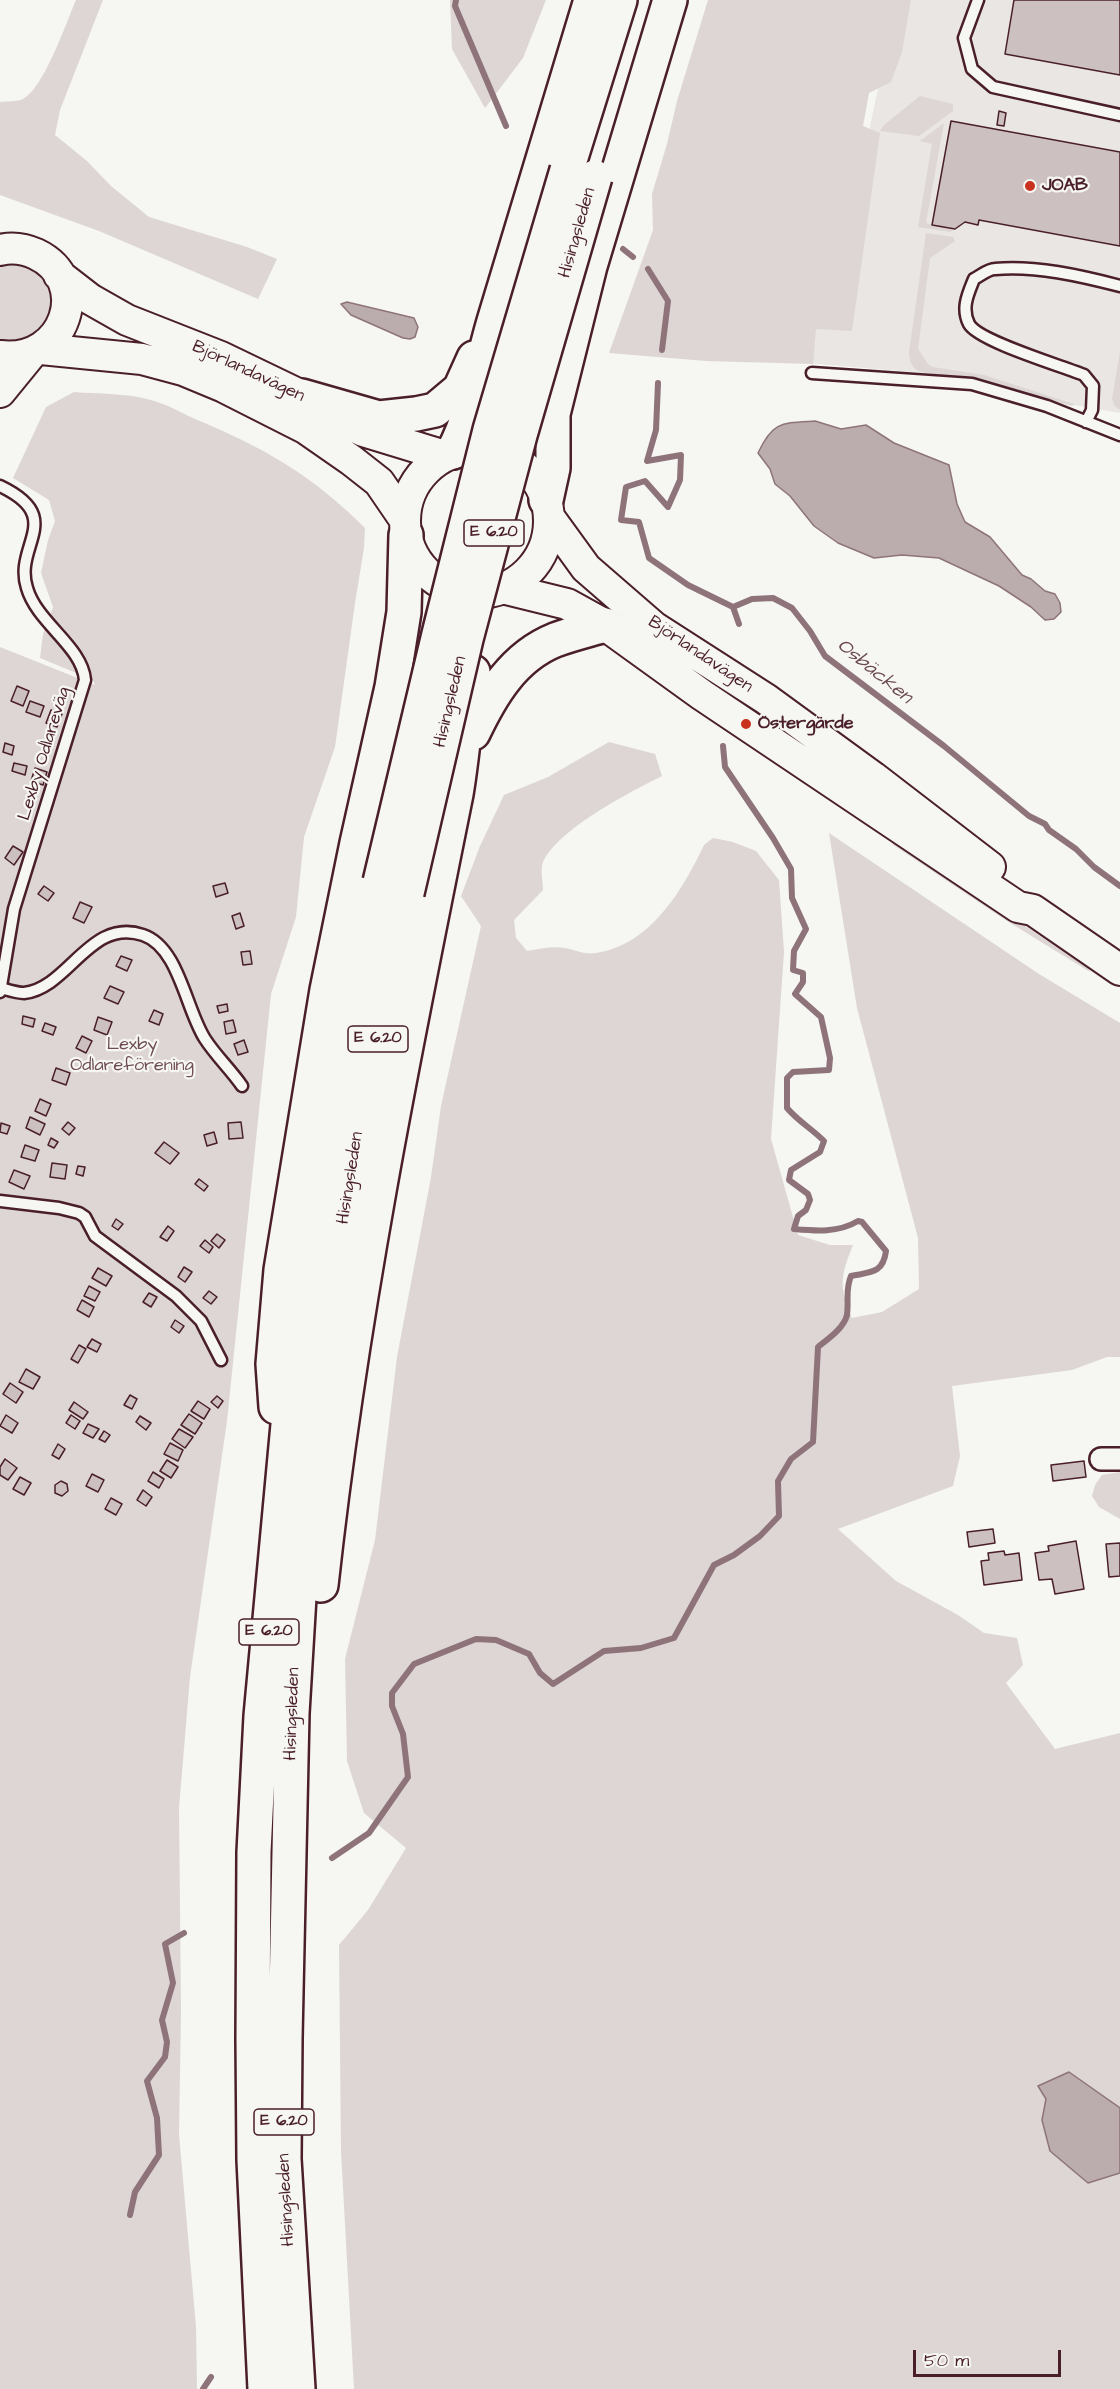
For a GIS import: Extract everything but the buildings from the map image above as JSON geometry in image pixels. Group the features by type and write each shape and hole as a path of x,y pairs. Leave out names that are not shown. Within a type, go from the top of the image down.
{"highway":[{"path":"449,454 465,430 473,405 491,332 591,0"},
{"name":"Hisingsleden","path":"298,2389 284,2159 289,1855 292,1713 305,1497 315,1410 394,888 439,634 490,430 620,0"},
{"name":"Hisingsleden","path":"265,2389 254,2160 254,1852 261,1716 290,1403 336,1115 394,888 466,639 519,435 648,0"},
{"path":"548,508 553,468 553,414 590,266 670,0"},
{"path":"302,396 379,418 398,418 435,410 460,389 469,375 477,350 491,332"},
{"path":"281,1498 273,1364 281,1270 327,990 392,687 404,612 406,528"},
{"path":"289,1855 335,1461 395,1112 463,753 462,731 482,632 498,590"},
{"path":"463,753 490,697 506,675 527,657 553,641 605,625"}],"street":[{"name":"Björlandavägen","path":"4,248 30,251 41,257 59,275 90,299 127,320 221,357 302,396 336,418 363,431 449,454"},
{"path":"0,392 36,352 58,332 63,321 66,298 59,275"},
{"name":"Björlandavägen","path":"0,356 11,357 36,352 141,359 183,370 224,387 304,428 351,460 379,482 406,528"},
{"path":"476,448 510,456 529,470 542,489 548,508 548,535 538,560 518,580 498,590 470,592 454,589 439,582 420,565 412,551 406,528 408,501 416,482 429,467 449,454 476,448"},
{"name":"Björlandavägen","path":"548,508 585,568 654,627 766,699 873,777 1027,894 1033,910"},
{"name":"Björlandavägen","path":"498,590 567,604 605,625 702,695 1018,907 1033,910 1120,970"}],"lane":[{"path":"978,0 964,38 972,69 993,87 1120,115"},
{"path":"1086,422 1092,410 1093,386 1084,375 985,337 969,325 964,303 974,279 992,269 1030,270 1084,277 1120,286"},
{"path":"812,373 972,384 1047,406 1120,435"},
{"name":"Lexby Odlareväg","path":"0,486 22,498 32,511 34,525 25,571 26,586 40,614 80,661 85,680 14,909 1,990"},
{"path":"1,990 24,993 48,983 95,942 114,934 125,932 152,939 172,964 205,1039 242,1086"},
{"path":"0,1201 59,1208 79,1213 85,1217 95,1236 176,1296 201,1321 221,1360"}],"shaded area":[{"path":"897,0 1120,0 1120,413 1063,403 974,377 806,363 869,131"},
{"path":"347,302 414,318 418,327 415,337 403,338 351,315 341,304"},
{"path":"815,421 841,429 866,425 894,443 949,465 957,504 965,522 990,537 1022,575 1031,579 1045,591 1055,594 1060,603 1061,612 1054,619 1045,620 1031,607 999,586 939,558 902,555 874,558 838,543 814,526 790,496 775,484 770,469 758,453 774,429 794,422"},
{"path":"1069,2072 1120,2108 1120,2173 1088,2183 1050,2151 1042,2120 1046,2099 1038,2086"}],"green space":[{"path":"76,0 103,0 60,110 55,135 149,217 247,247 277,259 258,299 99,231 0,195 0,102 23,99 31,93 54,54"},
{"path":"450,0 546,0 523,58 485,108 452,49"},
{"path":"708,0 911,0 902,52 891,82 869,93 863,126 880,133 852,331 816,329 813,364 706,361 609,353 653,230 652,194"},
{"path":"920,96 953,104 953,111 919,136 880,131 884,125"},
{"path":"944,123 926,223 953,230 950,232 918,227 932,144 920,141"},
{"path":"926,233 953,237 955,241 930,258 918,349 928,364 933,367 984,375 1074,404 1072,406 977,381 921,372 913,367 909,352"},
{"path":"0,260 33,264 52,286 54,314 38,338 0,345"},
{"path":"1120,352 1120,410 1112,399"},
{"name":"Lexby Odlareförening","path":"74,392 123,395 151,400 242,440 306,478 365,528 335,747 304,837 296,917 271,994 227,1421 190,1677 179,1808 181,2010 179,2134 196,2327 197,2389 0,2389 0,647 95,685 93,680 40,658 43,634 53,607 41,573 48,540 55,521 49,500 13,478 46,407"},
{"path":"609,742 655,754 662,776 596,813 563,837 551,849 542,865 543,890 514,920 516,938 527,951 560,947 584,953 596,953 616,948 649,927 663,912 686,879 704,845 713,838 733,842 756,851 779,880 784,952 771,1139 798,1235 830,1245 853,1245 843,1282 845,1298 852,1318 882,1312 919,1289 918,1238 857,1008 829,833 1039,974 1120,1023 1120,1357 1107,1357 1072,1370 952,1386 960,1456 953,1486 838,1529 896,1581 958,1615 984,1633 1017,1638 1023,1665 1006,1683 1055,1749 1120,1733 1120,2108 1069,2072 1047,2099 1042,2120 1088,2183 1120,2173 1120,2389 354,2389 341,2151 339,1945 368,1910 406,1848 364,1813 347,1761 345,1659 375,1540 397,1357 431,1177 441,1106 481,926 461,896 480,846 504,795 548,777"},
{"path":"896,841 1087,967 1090,972 1007,921 892,844"},
{"path":"1120,1472 1120,1519 1099,1507 1092,1496 1095,1485 1102,1475"}],"waterway":[{"name":"Osbäcken","path":"456,0 455,6 506,126"},
{"name":"Osbäcken","path":"623,249 633,257"},
{"name":"Osbäcken","path":"648,269 668,301 662,350"},
{"name":"Osbäcken","path":"658,383 656,430 647,461 681,455 680,480 668,507 645,481 626,487 621,520 639,522 649,558 688,585 733,607 752,599 773,598 792,608 810,631 825,656 944,746 1029,816 1045,824 1049,830 1076,849 1094,867 1120,886"},
{"path":"733,607 739,624"},
{"path":"332,1858 369,1833 408,1777 403,1734 392,1706 392,1693 414,1664 476,1639 496,1640 529,1654 540,1673 553,1684 604,1651 641,1648 674,1638 714,1565 734,1555 760,1536 779,1516 778,1481 791,1459 813,1442 818,1347 835,1333 845,1320 851,1276 874,1271 879,1268 884,1259 886,1251 862,1222 858,1221 843,1228 827,1230 794,1229 798,1216 806,1210 810,1200 808,1194 789,1180 791,1170 820,1152 824,1141 787,1108 787,1078 793,1072 829,1070 830,1058 821,1017 795,994 803,982 803,973 793,970 794,951 806,929 792,898 791,869 725,767 723,746"},
{"path":"130,2215 135,2192 159,2155 157,2118 147,2081 165,2057 167,2042 162,2020 173,1983 165,1944 184,1933"},
{"path":"203,2389 211,2377"}],"place":[{"name":"JOAB","path":"1030,186"},
{"name":"Östergärde","path":"746,724"}]}
